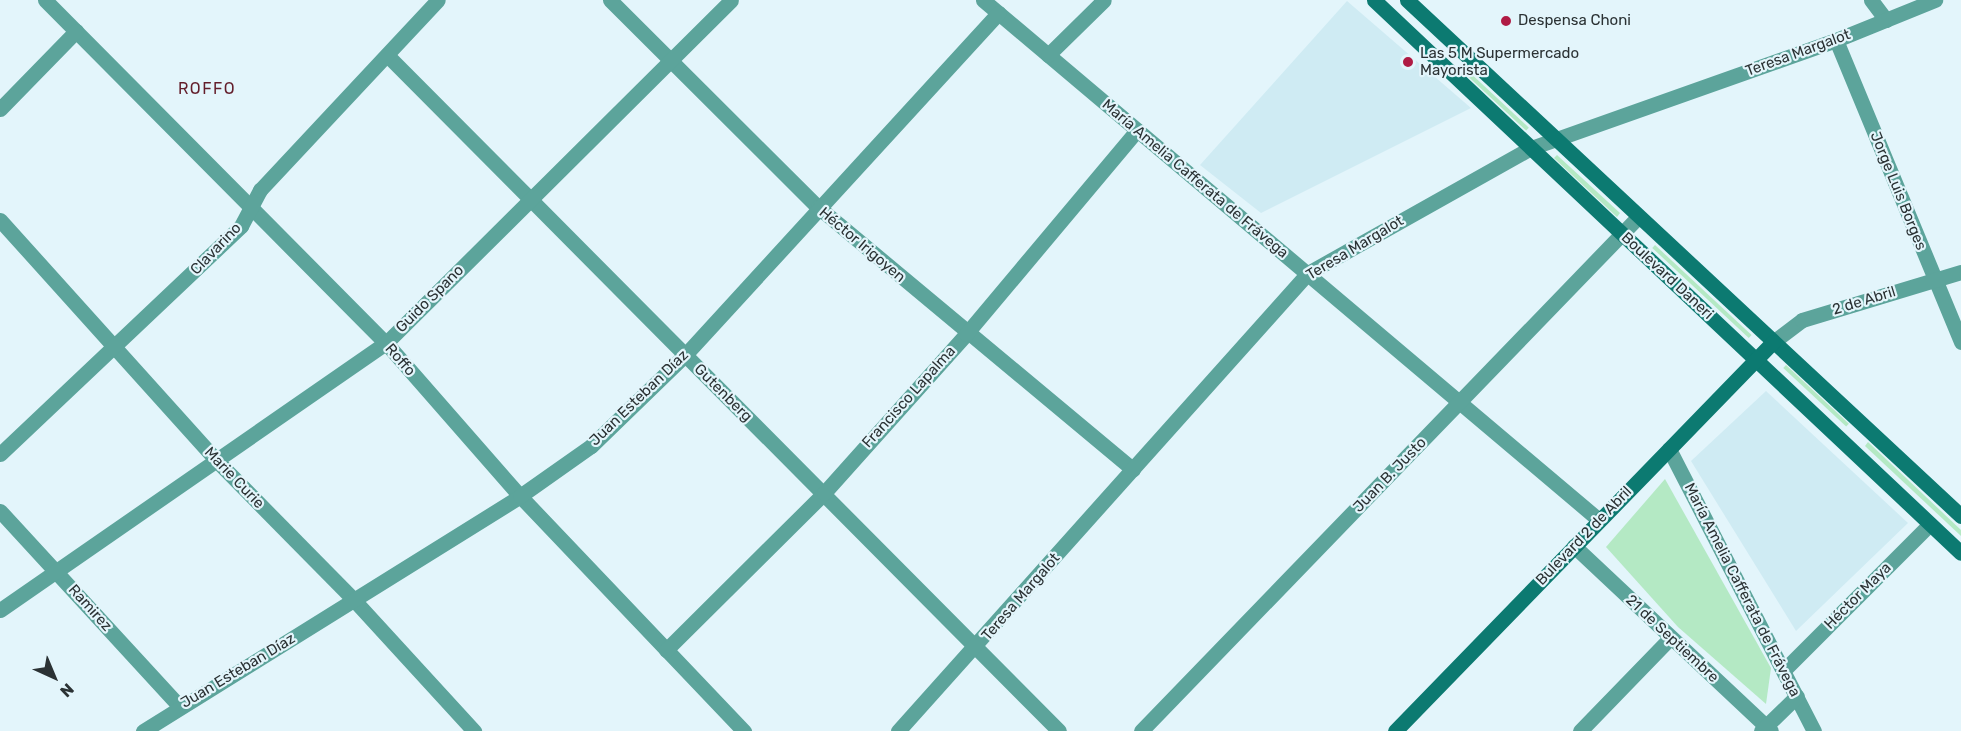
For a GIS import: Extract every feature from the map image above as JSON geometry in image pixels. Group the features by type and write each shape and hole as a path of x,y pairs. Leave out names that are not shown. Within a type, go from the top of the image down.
{"main road":[{"name":"Boulevard Daneri","path":"1374,0 1961,553"},
{"name":"Boulevard Daneri","path":"1407,0 1961,516"},
{"path":"1427,49 1443,33"},
{"name":"Bulevard 2 de Abril","path":"1395,731 1773,342"},
{"path":"1846,443 1863,425"}],"street":[{"name":"Roffo","path":"45,0 386,343 520,496 744,731"},
{"name":"Héctor Irigoyen","path":"610,0 670,63 818,207 966,334 1133,469"},
{"name":"Guido Spano","path":"0,610 386,343 731,0"},
{"name":"María Amelia Cafferata de Frávega","path":"982,0 1599,520"},
{"path":"1048,55 1104,0"},
{"path":"1871,0 1886,20"},
{"name":"Teresa Margalot","path":"898,731 976,648 1308,273 1531,148 1836,40 1935,0"},
{"name":"Clavarino","path":"0,454 114,349 241,226 260,190 387,55 428,3"},
{"name":"Juan Esteban Díaz","path":"143,731 520,496 591,446 685,355 818,207 998,13"},
{"path":"0,109 76,31"},
{"name":"Jorge Luis Borges","path":"1836,40 1961,342"},
{"name":"Gutenberg","path":"387,55 1059,731"},
{"name":"Francisco Lapalma","path":"666,650 824,493 966,334 1137,130"},
{"name":"Juan B. Justo","path":"1141,731 1638,217"},
{"name":"Marie Curie","path":"0,220 216,460 354,600 474,731"},
{"name":"2 de Abril","path":"1773,342 1802,320 1961,272"},
{"name":"María Amelia Cafferata de Frávega","path":"1669,449 1785,669 1814,731"},
{"name":"Ramirez","path":"0,511 180,706"},
{"name":"Héctor Maya","path":"1785,669 1930,524"},
{"name":"21 de Septiembre","path":"1574,546 1766,729"},
{"path":"1580,731 1670,638"},
{"path":"1766,729 1797,696"}],"shaded area":[{"path":"1347,1 1471,108 1261,213 1200,165"},
{"path":"1766,391 1908,523 1796,631 1691,461"}],"green space":[{"path":"1466,69 1529,128 1526,131 1463,72"},
{"path":"1557,155 1620,213 1617,217 1554,158"},
{"path":"1655,245 1752,335 1749,338 1652,248"},
{"path":"1786,365 1849,424 1846,427 1783,368"},
{"path":"1868,442 1961,530 1961,536 1865,446"},
{"path":"1665,479 1771,668 1766,704 1678,627 1606,547"}],"place":[{"name":"Despensa Choni","path":"1506,21"},
{"name":"Las 5 M Supermercado Mayorista","path":"1408,62"}],"district":[{"name":"ROFFO","path":"207,89"}]}
